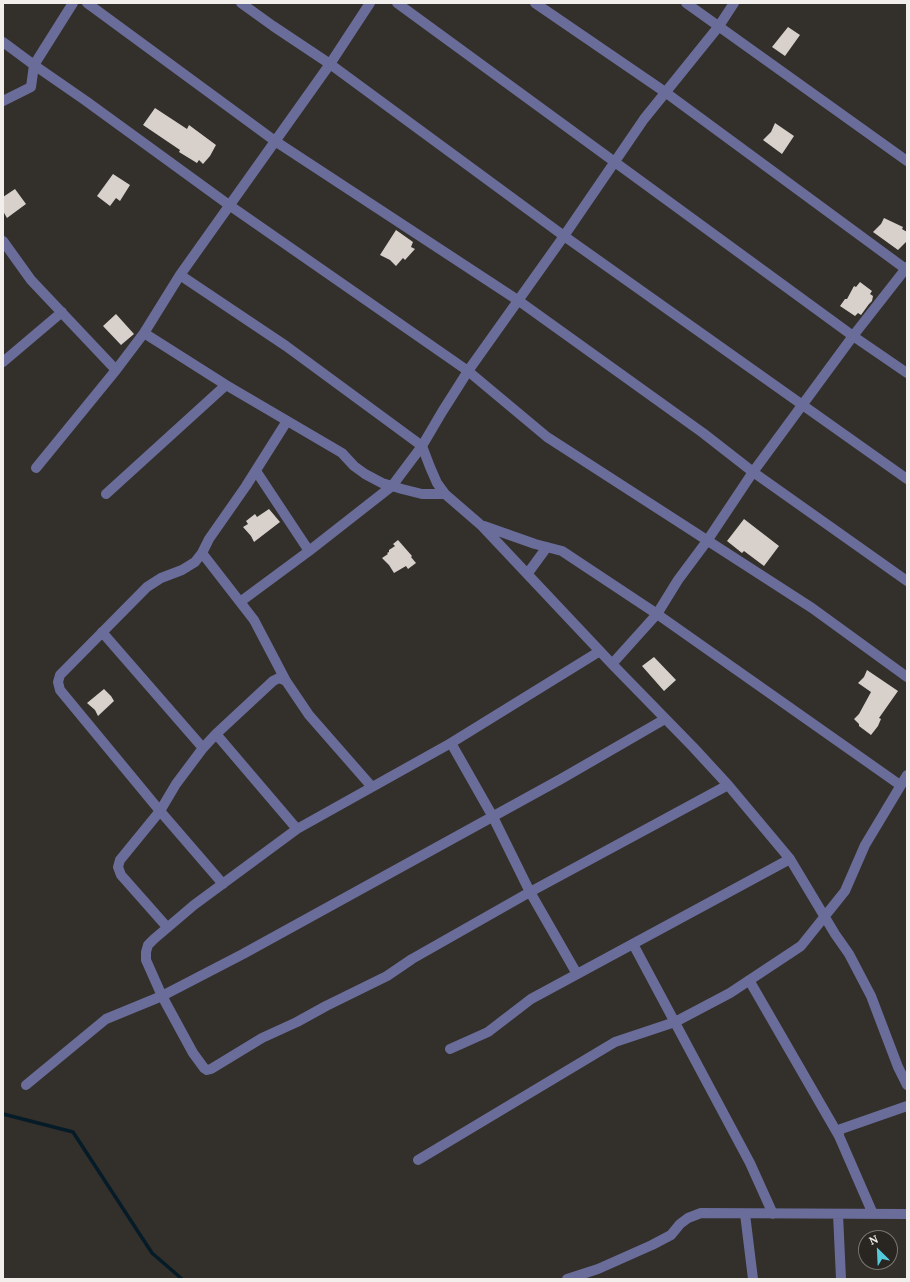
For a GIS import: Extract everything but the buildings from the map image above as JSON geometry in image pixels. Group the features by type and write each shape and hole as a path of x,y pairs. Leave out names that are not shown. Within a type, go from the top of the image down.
{"street":[{"path":"3,100 31,87 34,66 73,3"},
{"path":"87,3 275,141 518,301 703,433 753,472 907,581"},
{"path":"241,3 330,64 564,236 907,479"},
{"path":"36,468 116,370 144,333 180,275 330,64 370,3"},
{"path":"397,3 853,336 907,373"},
{"path":"535,3 665,92 906,269 802,404 753,472 707,541 678,580 657,614 612,664"},
{"path":"686,3 907,160"},
{"path":"240,602 309,551 392,486 422,446 468,371 564,236 644,119 719,26 734,3"},
{"path":"3,42 34,66 86,101 229,205 468,371 548,437 812,608 907,677"},
{"path":"3,242 30,280 116,370"},
{"path":"180,275 286,346 422,446 437,483 445,494 482,526 528,573 612,664 728,785 790,859 835,934 849,954 871,996 898,1068 907,1085"},
{"path":"3,362 62,312"},
{"path":"144,333 226,385 342,453 354,466 365,474 382,483 422,494 445,494"},
{"path":"106,494 226,385"},
{"path":"223,884 60,690 58,682 60,675 147,587 161,578 182,570 195,562 256,471 287,421"},
{"path":"256,471 309,551"},
{"path":"482,526 562,551 657,614 900,785"},
{"path":"528,573 547,547"},
{"path":"202,553 254,620 286,681 309,715 372,787"},
{"path":"102,632 203,748"},
{"path":"600,651 451,743 296,829 194,905 148,945 146,960 162,996 193,1053 204,1068 207,1070 262,1038 297,1022 387,976 412,959 530,892 728,785"},
{"path":"167,928 121,875 118,867 120,860 160,810 176,784 203,748 273,681 279,678 286,681"},
{"path":"26,1085 106,1019 162,996 243,954 665,719"},
{"path":"216,734 296,829"},
{"path":"451,743 493,816 530,892 577,974"},
{"path":"418,1160 615,1042 675,1022 730,993 801,946 845,891 866,846 907,775"},
{"path":"450,1049 488,1032 531,999 790,859"},
{"path":"633,944 750,1163 773,1214"},
{"path":"749,980 839,1136 873,1214"},
{"path":"839,1136 841,1129 907,1106"},
{"path":"567,1279 598,1269 652,1245 671,1235 680,1224 688,1218 701,1214 907,1214"},
{"path":"745,1214 753,1279"},
{"path":"838,1214 841,1279"}],"waterway":[{"path":"3,1114 73,1132 152,1253 182,1279"}]}
